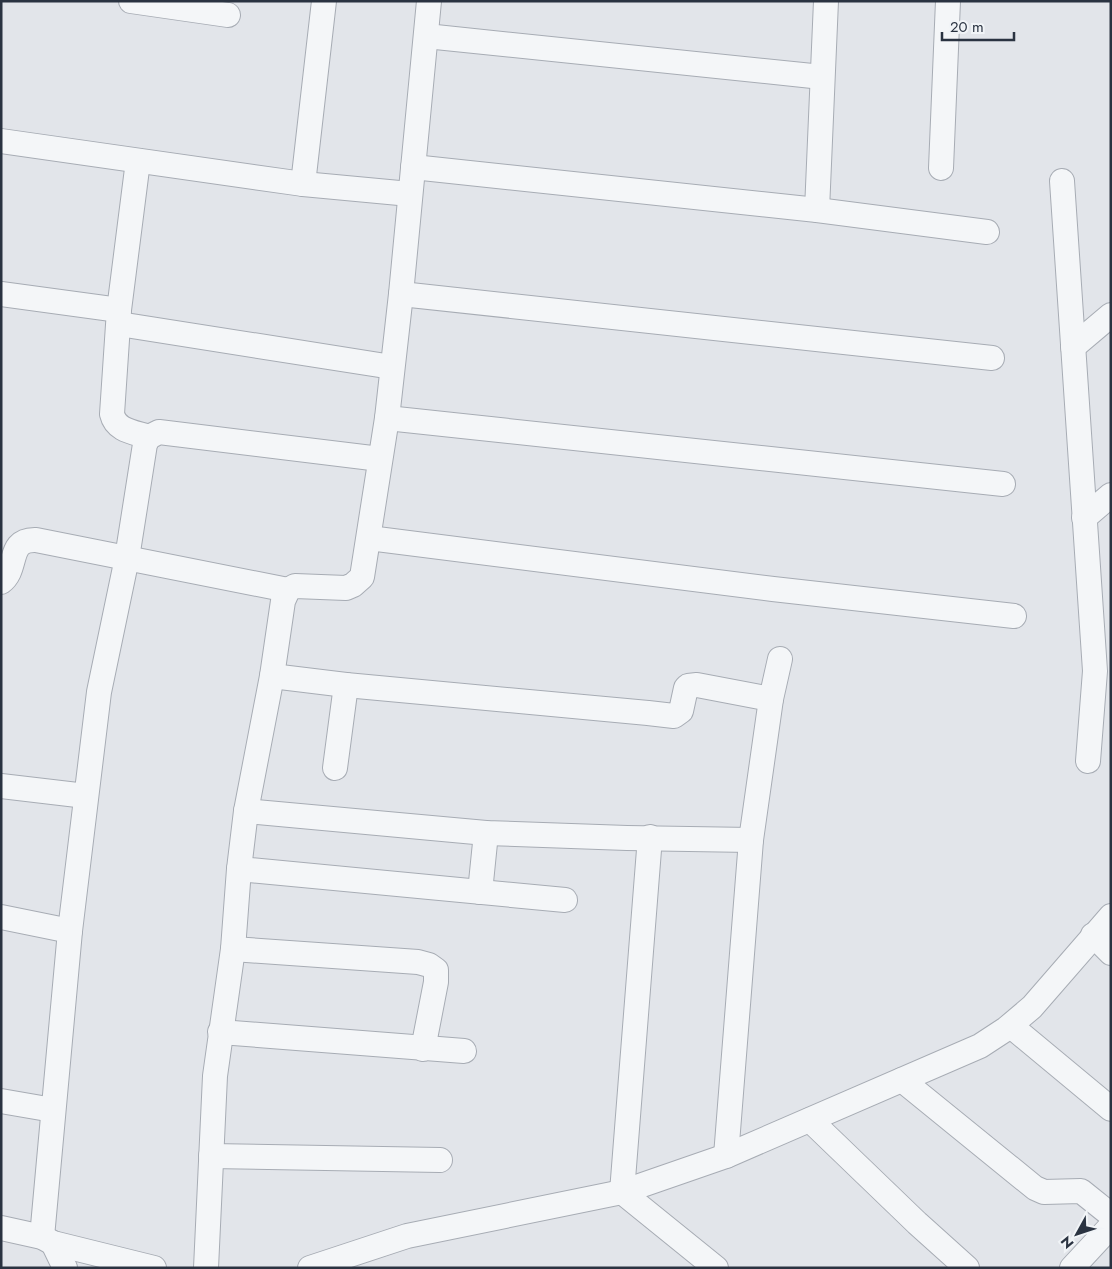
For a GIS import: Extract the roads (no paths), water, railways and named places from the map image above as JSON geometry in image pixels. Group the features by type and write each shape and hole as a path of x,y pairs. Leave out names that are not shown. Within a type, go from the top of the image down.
{"street":[{"path":"131,1 228,15"},
{"path":"304,184 324,1"},
{"path":"206,1268 215,1076 220,1032 233,949 239,869 246,811 272,676 283,600 288,590 295,586 346,588 362,577 387,418 401,294 429,1"},
{"path":"816,210 826,1"},
{"path":"941,168 948,1"},
{"path":"426,36 822,77"},
{"path":"1,141 304,184 410,194"},
{"path":"138,161 119,317 112,414 114,422 119,427 149,437"},
{"path":"413,167 816,210 986,232"},
{"path":"1062,181 1084,518 1103,665 1088,761"},
{"path":"1,294 392,367"},
{"path":"401,294 992,358"},
{"path":"1072,347 1111,315"},
{"path":"387,418 1003,484"},
{"path":"65,1268 48,1240 53,1110 70,931 99,692 127,558 145,444 149,437 159,432 380,459"},
{"path":"1084,518 1111,495"},
{"path":"369,538 773,589 1014,616"},
{"path":"1,582 10,570 14,554 19,545 26,540 36,540 288,590"},
{"path":"726,1156 752,840 771,699 780,659"},
{"path":"272,676 346,685 674,716 681,712 688,686 697,685 771,699"},
{"path":"335,768 346,685"},
{"path":"1,786 86,796"},
{"path":"246,811 486,832 752,840"},
{"path":"480,892 486,832"},
{"path":"622,1192 650,837"},
{"path":"239,869 565,900"},
{"path":"310,1268 408,1236 622,1192 726,1156 980,1046 1011,1026 1032,1007 1111,916"},
{"path":"1,917 70,931"},
{"path":"1093,935 1111,952"},
{"path":"233,949 418,962 429,965 436,970 436,982 423,1049"},
{"path":"1011,1026 1111,1108"},
{"path":"220,1032 464,1051"},
{"path":"902,1080 1035,1188 1044,1192 1081,1191 1111,1215"},
{"path":"1,1101 53,1110"},
{"path":"810,1120 917,1224 967,1268"},
{"path":"211,1156 440,1160"},
{"path":"622,1192 716,1268"},
{"path":"1072,1268 1111,1226"},
{"path":"1,1228 154,1268"}]}
